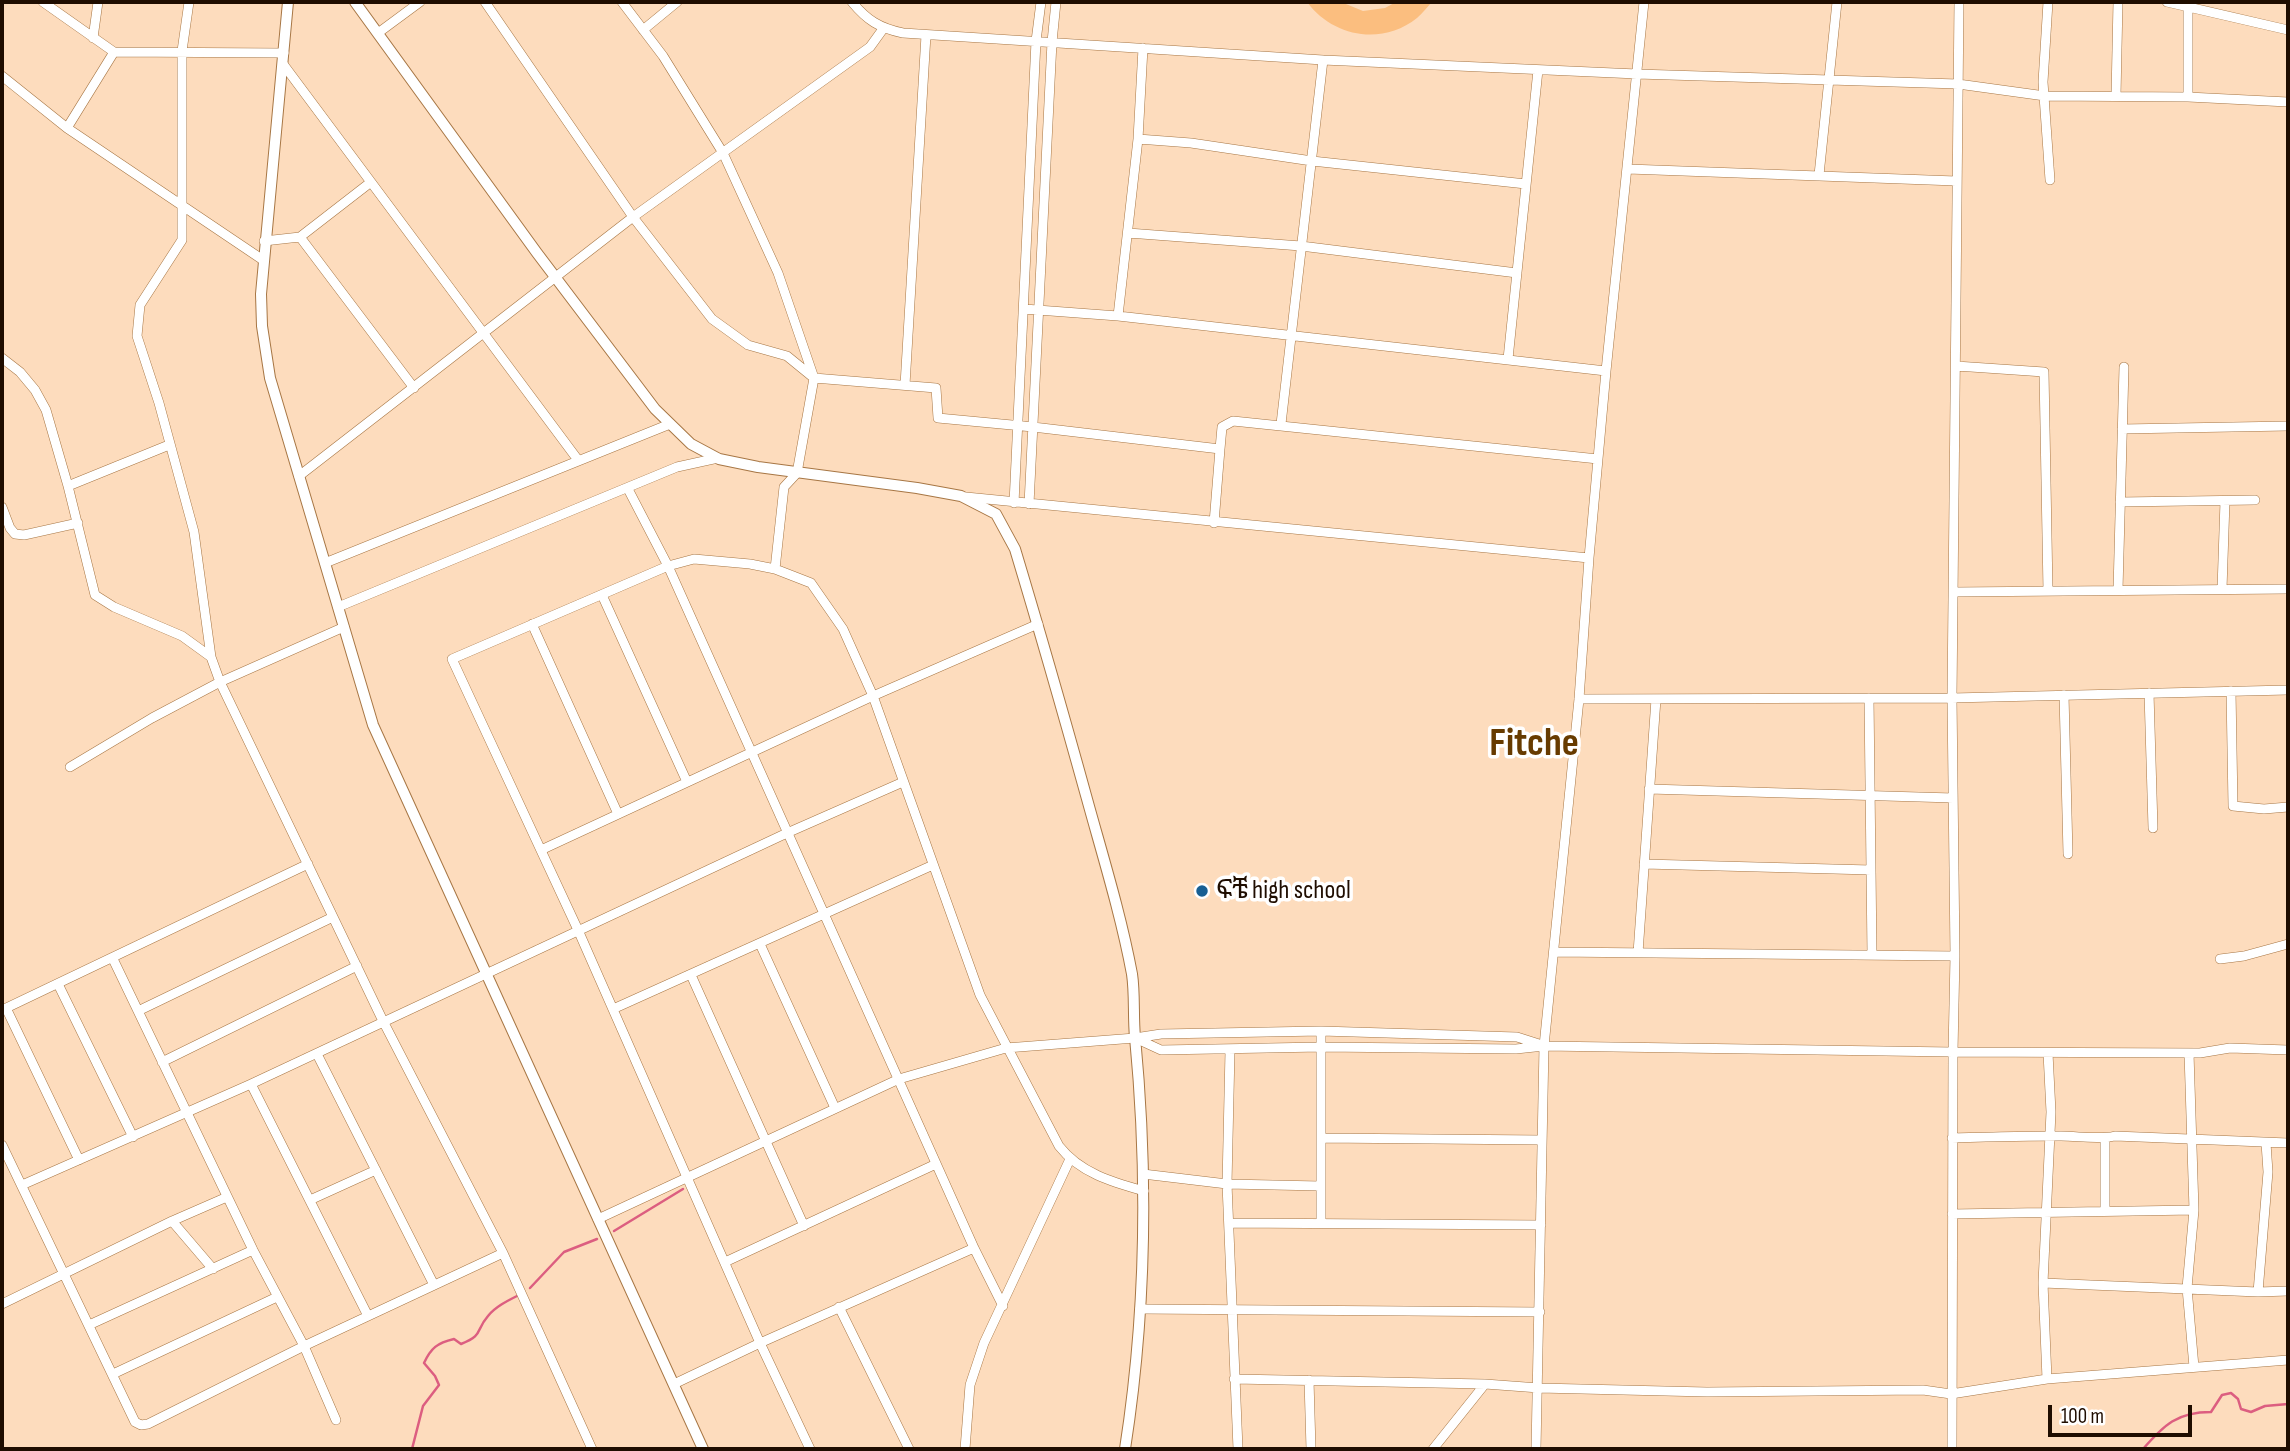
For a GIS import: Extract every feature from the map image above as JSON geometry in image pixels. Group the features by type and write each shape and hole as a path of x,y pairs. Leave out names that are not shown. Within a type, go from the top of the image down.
{"street":[{"path":"43,2 114,52 182,51 283,58"},
{"path":"93,38 99,2"},
{"path":"189,2 182,51 182,240 140,305 137,336 159,404 194,532 211,657 220,682 356,966 503,1253 592,1449"},
{"path":"288,2 261,294 265,353 299,476 373,725 703,1449"},
{"path":"355,2 655,409 691,444 718,458 797,473 1029,505 1589,558"},
{"path":"377,33 420,2"},
{"path":"485,2 633,218 712,318 748,345 787,356 814,378 936,388 937,418 1033,426 1220,449"},
{"path":"622,2 663,56 723,153 778,273 814,378 797,473 784,487 775,569"},
{"path":"643,30 677,2"},
{"path":"852,2 865,18 883,29 926,34 1323,60 1637,75 1958,84 2045,96 2188,97 2288,102"},
{"path":"1014,503 1035,41 1041,2"},
{"path":"1029,505 1056,2"},
{"path":"1536,1449 1544,1046 1579,699 1606,370 1644,2"},
{"path":"1819,175 1837,2"},
{"path":"1952,1449 1955,956 1952,698 1959,2"},
{"path":"2048,2 2043,82 2050,180"},
{"path":"2116,96 2118,2"},
{"path":"2167,2 2288,30"},
{"path":"2188,7 2188,97"},
{"path":"299,476 633,218 870,47 883,29"},
{"path":"905,386 926,34"},
{"path":"1118,316 1138,139 1143,48"},
{"path":"67,128 114,52"},
{"path":"283,58 370,182 578,460"},
{"path":"1281,424 1323,60"},
{"path":"1508,359 1538,70"},
{"path":"2,78 67,128 263,260"},
{"path":"1138,139 1191,143 1312,161 1526,184"},
{"path":"1628,169 1956,181"},
{"path":"264,241 300,237 370,182"},
{"path":"1128,233 1301,246 1517,273"},
{"path":"300,237 414,388"},
{"path":"1024,309 1118,316 1606,370"},
{"path":"2,358 20,372 35,390 46,410 95,595 114,607 182,636 211,657"},
{"path":"1956,366 2044,372 2048,591"},
{"path":"2118,590 2124,367"},
{"path":"1214,523 1222,427 1233,421 1598,459"},
{"path":"325,564 670,424"},
{"path":"2122,429 2288,426"},
{"path":"68,486 169,444"},
{"path":"338,607 677,467 718,458"},
{"path":"628,489 668,566 974,1248 1003,1306"},
{"path":"961,496 996,514 1015,549 1113,892 1132,976 1135,1038 1139,1060 1144,1191 1140,1309 1133,1399 1125,1449"},
{"path":"2120,502 2255,500"},
{"path":"2222,589 2224,501"},
{"path":"2,507 6,530 15,534 24,535 78,523"},
{"path":"810,1449 760,1343 578,930 452,659 668,566 694,559 775,569 811,583 843,629 873,696 980,995 1059,1146 1070,1159 1107,1181 1144,1191"},
{"path":"1954,592 2288,589"},
{"path":"601,595 687,782"},
{"path":"532,624 618,814"},
{"path":"541,850 873,696 1038,624"},
{"path":"70,767 152,718 220,682 344,627"},
{"path":"1579,699 1952,698 2288,690"},
{"path":"2231,691 2233,806 2264,809 2288,807"},
{"path":"2149,693 2153,828"},
{"path":"2064,695 2068,855"},
{"path":"1869,698 1872,955"},
{"path":"1637,953 1656,699"},
{"path":"22,1185 317,1054 787,832 903,782"},
{"path":"1649,789 1953,798"},
{"path":"79,1160 4,1009 308,864"},
{"path":"613,1009 826,915 933,864"},
{"path":"1644,864 1871,870"},
{"path":"138,1011 333,917"},
{"path":"760,944 835,1108"},
{"path":"2220,958 2244,956 2288,944"},
{"path":"1554,952 1955,956"},
{"path":"113,959 253,1250 304,1346 336,1420"},
{"path":"162,1062 356,966"},
{"path":"691,975 804,1226"},
{"path":"58,984 132,1137"},
{"path":"1321,1031 1321,1222"},
{"path":"598,1219 899,1079 1006,1048 1175,1033 1321,1031 1517,1037 1544,1046"},
{"path":"1135,1038 1161,1051 1321,1047 1516,1049 1544,1046 2049,1053 2189,1053 2230,1048 2288,1050"},
{"path":"1230,1051 1227,1184 1238,1449"},
{"path":"2047,1379 2043,1283 2050,1136 2049,1053"},
{"path":"2189,1053 2193,1210 2187,1287 2193,1367"},
{"path":"317,1054 434,1285"},
{"path":"251,1084 369,1316"},
{"path":"1952,1138 2097,1136 2105,1139 2115,1136 2288,1143"},
{"path":"1321,1138 1542,1140"},
{"path":"2105,1139 2105,1211"},
{"path":"2258,1292 2267,1172 2266,1143"},
{"path":"2,1145 135,1422 141,1425 148,1424 304,1346 503,1253"},
{"path":"965,1449 970,1385 984,1343 1070,1159"},
{"path":"725,1262 936,1164"},
{"path":"310,1200 376,1170"},
{"path":"1143,1174 1227,1184 1320,1186"},
{"path":"2,1304 227,1197"},
{"path":"1952,1214 2193,1210"},
{"path":"172,1221 213,1269"},
{"path":"1230,1223 1541,1225"},
{"path":"674,1384 974,1248"},
{"path":"89,1325 253,1250"},
{"path":"2043,1283 2288,1291"},
{"path":"113,1374 277,1297"},
{"path":"839,1307 909,1449"},
{"path":"1140,1309 1540,1312"},
{"path":"1234,1379 1707,1392 1923,1390 1951,1394 2047,1379 2288,1360"},
{"path":"1309,1381 1311,1449"},
{"path":"1433,1449 1485,1384"}],"shaded area":[{"path":"1307,2 1341,2 1363,11 1385,8 1396,2 1432,2 1417,18 1403,27 1389,32 1359,34 1330,23"}],"waterway":[{"path":"614,1231 683,1189"},
{"path":"530,1288 564,1252 597,1239"},
{"path":"412,1449 423,1406 439,1385 424,1363 429,1353 443,1342 454,1339 461,1344 473,1338 491,1313 517,1296"},
{"path":"2143,1449 2158,1433 2180,1417 2211,1412 2222,1395 2231,1393 2238,1399 2241,1409 2251,1412 2265,1406 2288,1404"}],"place":[{"name":"ፍቼ high school","path":"1202,891"}],"district":[{"name":"Fitche","path":"1534,745"}]}
